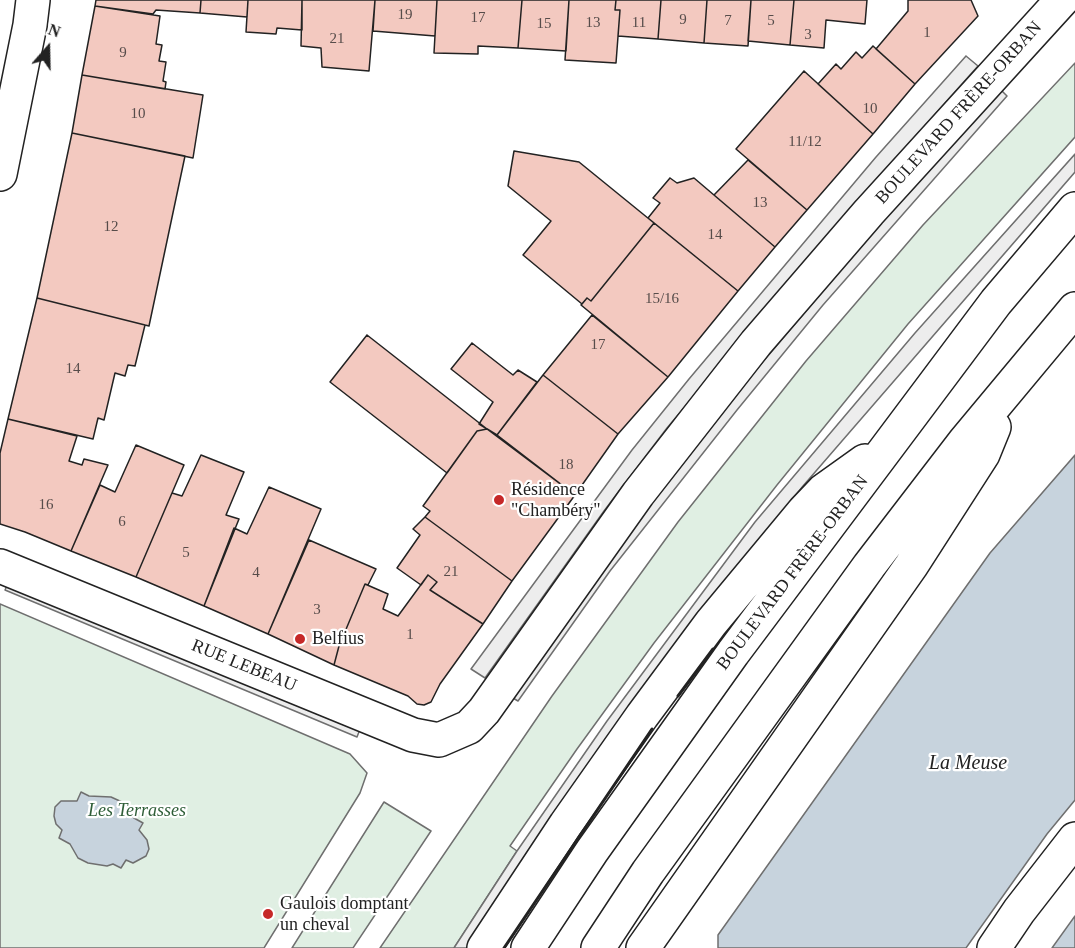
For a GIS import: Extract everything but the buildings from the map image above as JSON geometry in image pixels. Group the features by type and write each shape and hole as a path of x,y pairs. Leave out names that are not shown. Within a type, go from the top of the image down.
{"main road":[{"path":"0,174 33,0"},
{"name":"BOULEVARD FRÈRE-ORBAN","path":"484,711 638,494 756,343 869,212 1062,0"},
{"name":"BOULEVARD FRÈRE-ORBAN","path":"528,948 671,738 996,302 1075,209"},
{"path":"598,948 648,872 927,489 1075,309"},
{"path":"649,946 911,566 982,454 1011,387"},
{"path":"484,948 566,824 711,623 783,535 823,491 888,445"},
{"name":"RUE LEBEAU","path":"0,566 413,735 439,740 469,727 484,711"},
{"path":"994,948 1018,911 1075,839"}],"green space":[{"path":"1075,63 1075,137 908,324 777,485 654,643 510,846 517,851 454,948 380,948 552,696 678,522 806,361 923,225"},
{"name":"Les Terrasses","path":"0,604 350,754 367,773 360,793 264,948 0,948"},
{"path":"384,802 431,831 353,948 292,948"}],"shaded area":[{"path":"966,56 978,66 863,195 667,428 604,511 485,678 471,669 632,450 689,379 876,157"},
{"path":"997,86 1007,96 823,305 737,410 610,571 518,701 506,694 705,430"},
{"path":"1075,154 1075,172 803,486 766,532 469,948 454,948 517,851 607,721 755,522 915,333"},
{"path":"11,577 362,724 357,737 5,590"}],"water":[{"name":"La Meuse","path":"1075,455 1075,800 1047,834 966,948 718,948 718,935 990,553"},
{"path":"81,792 89,796 111,797 122,802 134,818 143,823 139,830 147,840 149,849 146,856 133,863 126,860 121,868 113,864 107,866 88,863 78,858 70,844 59,838 62,830 56,824 54,816 55,807 61,801 77,801"},
{"path":"1075,916 1075,948 1052,948"}],"wall":[{"path":"678,696 713,649"},
{"path":"504,948 652,729"}],"place":[{"name":"Résidence \"Chambéry\"","path":"499,500"},
{"name":"Belfius","path":"300,639"},
{"name":"Gaulois domptant un cheval","path":"268,914"}]}
